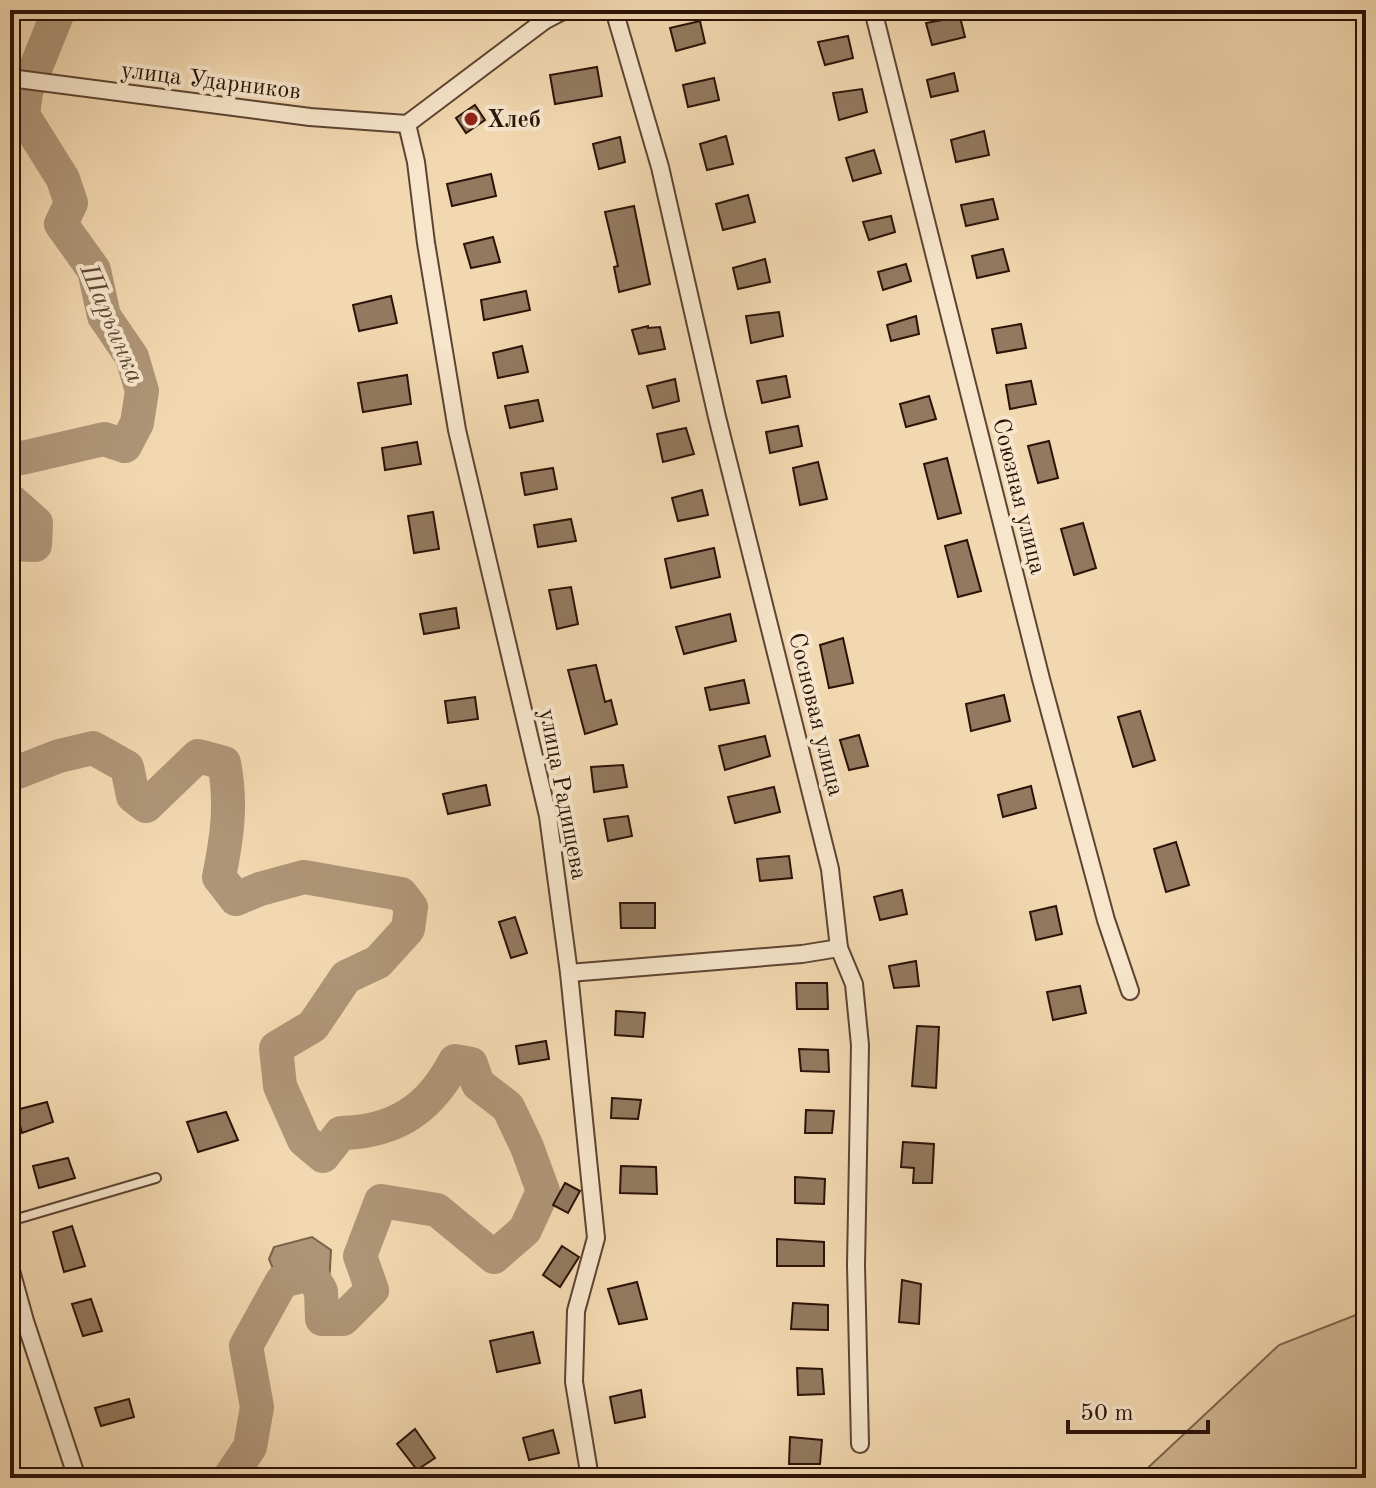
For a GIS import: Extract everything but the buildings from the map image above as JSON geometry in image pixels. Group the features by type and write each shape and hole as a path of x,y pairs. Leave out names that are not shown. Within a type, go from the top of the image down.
{"street":[{"path":"407,124 544,21 565,10"},
{"name":"Сосновая улица","path":"614,10 660,167 717,417 830,869 839,948 854,984 860,1045 856,1265 860,1444"},
{"name":"Союзная улица","path":"873,10 1041,679 1106,920 1130,991"},
{"name":"улица Ударников","path":"15,79 310,117 407,124"},
{"name":"улица Радищева","path":"407,124 416,162 457,430 548,816 569,973 596,1238 576,1311 574,1382 590,1478"},
{"path":"569,973 802,954 839,948"},
{"path":"10,1267 74,1469"}],"lane":[{"path":"10,1221 156,1178"}],"shaded area":[{"path":"312,1237 331,1250 329,1286 309,1286 310,1274 276,1276 269,1259 274,1247"},
{"path":"1366,1311 1366,1478 1137,1478 1279,1345"}],"waterway":[{"name":"Шарьинка","path":"10,455 22,458 104,439 125,446 137,423 142,391 132,357 104,316 94,270 61,224 71,203 63,179 23,115 26,92 59,10"},
{"name":"Шарьинка","path":"10,500 36,523 35,545 10,544"},
{"name":"Шарьинка","path":"10,775 59,756 93,748 127,767 133,796 146,806 198,756 224,763 228,820 219,877 236,899 304,877 401,894 411,907 408,929 378,962 346,977 313,1026 276,1048 280,1086 304,1140 323,1156 341,1133 378,1128 409,1115 434,1092 455,1061 471,1064 478,1084 508,1107 543,1191 525,1230 494,1257 437,1210 381,1201 360,1256 372,1290 343,1319 322,1319 321,1291 311,1274 282,1281 246,1346 257,1407 250,1447 229,1478"}],"place":[{"name":"Хлеб","path":"471,119"}]}
